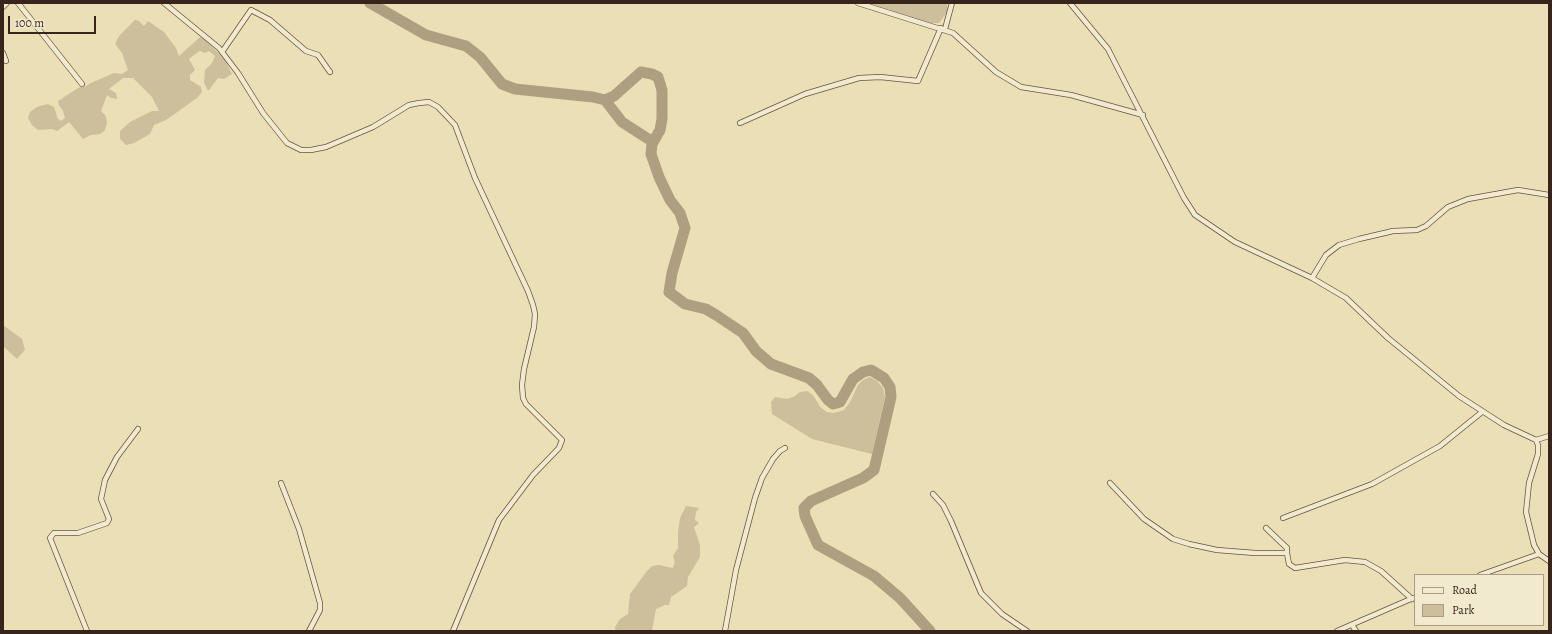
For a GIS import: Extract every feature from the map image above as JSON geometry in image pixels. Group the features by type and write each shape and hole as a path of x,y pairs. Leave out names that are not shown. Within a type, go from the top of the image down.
{"street":[{"path":"3,7 7,3"},
{"path":"18,3 82,84"},
{"path":"164,3 222,52 238,73 263,113 287,143 301,150 326,147 359,134 383,122 409,105 429,102 438,107 455,125 475,178 528,291 535,314 522,385 523,398 526,404 560,436 562,440 561,445 516,495 499,520 453,631"},
{"path":"858,3 943,29 960,38 996,72 1021,87 1071,95 1143,115"},
{"path":"740,123 804,94 859,78 880,77 918,81 943,29 952,3"},
{"path":"1070,3 1108,49 1184,198 1195,215 1235,242 1312,278 1346,298 1388,338 1459,396 1482,412 1504,425 1536,440 1549,436"},
{"path":"222,52 251,10 270,20 306,51 318,55 330,72"},
{"path":"3,53 6,61"},
{"path":"1312,278 1326,255 1339,245 1393,231 1417,230 1426,226 1448,207 1468,199 1518,190 1549,195"},
{"path":"1284,518 1372,484 1440,446 1482,412"},
{"path":"87,631 50,538 54,533 78,533 107,523 109,519 101,499 105,480 117,457 138,428"},
{"path":"1536,440 1538,445 1538,454 1529,482 1526,512 1534,545 1538,554 1549,561"},
{"path":"725,631 736,570 755,498 762,478 773,459 785,448"},
{"path":"282,483 299,529 320,603 320,610 309,631"},
{"path":"1110,483 1144,519 1173,539 1217,550 1255,553 1287,553"},
{"path":"933,494 943,505 951,521 981,593 1002,614 1027,631"},
{"path":"1266,528 1287,548 1289,564 1295,568 1345,560 1365,562 1385,574 1414,598 1337,631"},
{"path":"1483,574 1538,554"},
{"path":"1352,625 1356,631"}],"green space":[{"path":"869,3 947,3 948,11 939,23 930,23"},
{"path":"135,20 139,21 144,26 148,21 164,32 176,48 179,56 199,38 203,37 225,60 232,74 224,79 218,78 208,91 204,82 205,70 212,63 215,56 209,51 205,53 200,51 194,55 189,59 195,70 190,75 190,80 201,87 202,92 197,98 166,120 154,125 150,134 134,143 126,145 120,139 120,131 130,122 152,111 159,111 152,97 133,78 123,78 109,89 116,93 117,99 111,98 107,95 101,111 106,116 107,123 105,130 100,134 91,135 83,139 69,122 57,131 52,129 38,130 32,125 28,118 30,112 37,107 48,104 54,107 58,119 61,121 65,118 58,101 78,88 86,86 114,73 122,74 128,70 122,53 115,44 119,36"},
{"path":"3,325 22,339 25,350 17,359 3,346"},
{"path":"870,377 877,381 883,388 885,397 872,454 812,439 772,414 771,402 775,397 787,399 800,392 807,391 813,395 821,408 827,412 834,413 844,410 850,402 858,385 863,380"},
{"path":"686,506 699,508 696,512 695,520 699,523 694,527 700,545 700,557 688,577 687,586 671,597 669,605 656,609 652,631 616,631 615,627 620,619 628,614 630,594 647,571 652,566 659,565 673,568 675,562 673,556 678,548 680,518"}],"waterway":[{"path":"370,3 426,35 466,46 480,57 502,84 515,89 593,97 605,100 614,96 641,72 658,77 662,90 662,119 660,130 652,144 651,154 659,177 670,200 680,213 685,228 672,273 669,292 685,304 706,309 743,333 756,351 771,364 809,378 833,404 840,402 853,379 863,372 871,370 884,378 890,387 891,397 874,470 863,478 811,501 804,508 805,516 818,545 874,576 900,598 930,631"},
{"path":"605,100 622,122 653,142"}]}
